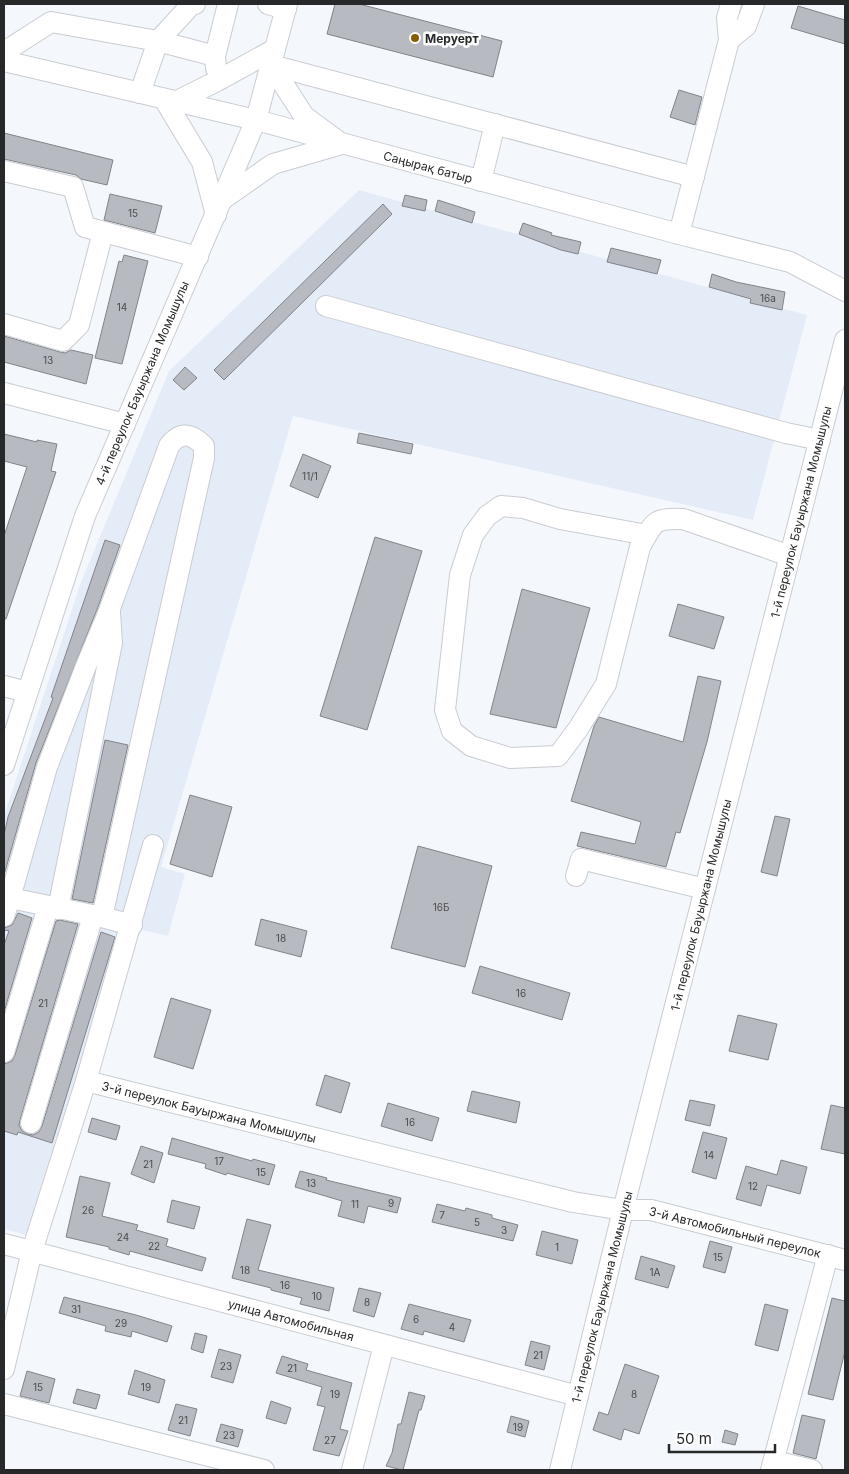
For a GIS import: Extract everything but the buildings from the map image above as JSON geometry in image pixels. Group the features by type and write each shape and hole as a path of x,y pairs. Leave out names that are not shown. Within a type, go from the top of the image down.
{"street":[{"path":"140,93 158,41 191,5 195,4"},
{"path":"217,81 215,56 228,4"},
{"path":"679,234 729,40 727,18 731,4"},
{"path":"729,40 746,26 754,4"},
{"name":"4-й переулок Бауыржана Момышулы","path":"4,765 85,516 256,120 273,57 280,5"},
{"path":"4,52 51,22 158,41 215,56"},
{"path":"342,144 273,164 219,207 202,162 169,100 273,57 496,124 694,177"},
{"path":"273,57 304,116 342,144"},
{"name":"Саңырақ батыр","path":"4,61 256,120 790,262 845,291"},
{"path":"482,181 496,124"},
{"path":"4,171 73,187 85,227 198,256"},
{"path":"4,324 63,340 79,325 103,232"},
{"path":"326,306 786,433 820,440"},
{"name":"1-й переулок Бауыржана Момышулы","path":"560,1470 623,1210 845,340"},
{"path":"4,392 125,424"},
{"path":"32,1122 97,916 204,458 204,446 196,438 185,435 176,438 169,446 109,611 47,767 7,907 53,908 97,916 132,925"},
{"path":"647,535 560,518 523,508 501,506 487,516 473,535 460,575 445,710 452,731 471,746 510,758 558,756 578,729 606,684 640,547 647,535 653,524 666,518 683,519 790,556"},
{"path":"4,1052 53,908 112,643 109,611"},
{"path":"4,686 28,692"},
{"path":"86,1082 132,925 153,845"},
{"path":"576,876 581,859 705,889"},
{"name":"3-й переулок Бауыржана Момышулы","path":"4,1369 32,1251 86,1082 573,1202 623,1210"},
{"name":"3-й Автомобильный переулок","path":"623,1210 652,1210 836,1257"},
{"name":"улица Автомобильная","path":"4,1244 578,1396"},
{"path":"812,1470 773,1466 836,1257"},
{"path":"352,1470 384,1345"},
{"path":"4,1404 264,1470"}],"shaded area":[{"path":"359,190 807,315 753,520 293,416 161,867 185,874 168,936 124,926 30,1236 4,1229 4,816 81,582 169,371"}],"place":[{"name":"Меруерт","path":"415,38"}]}
